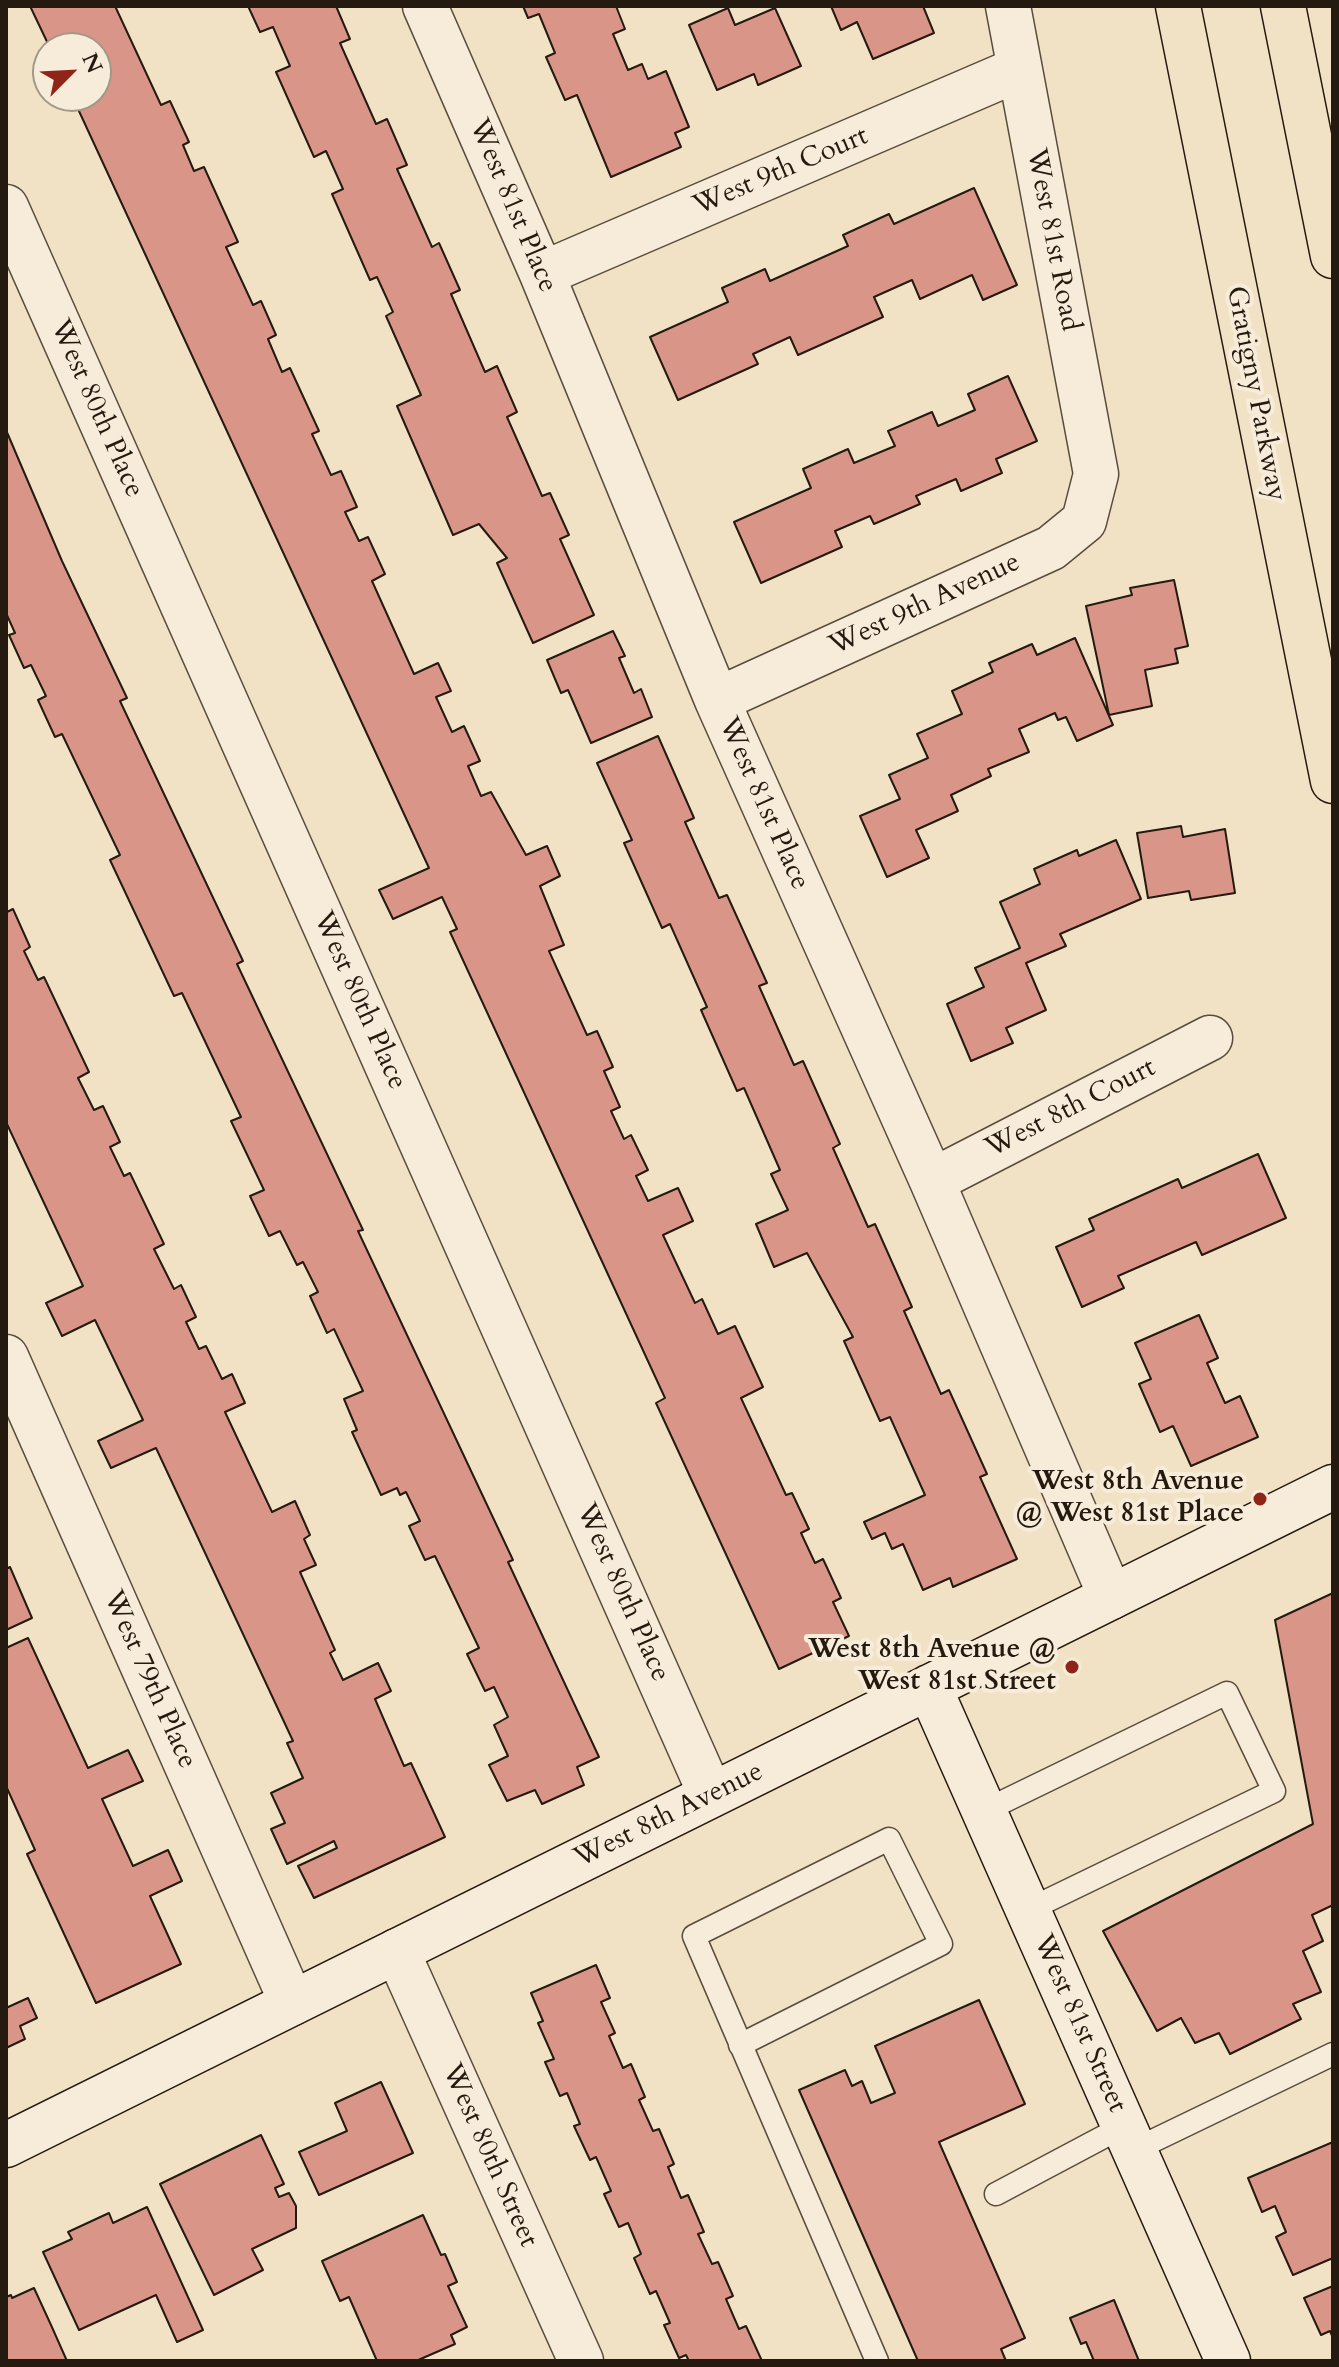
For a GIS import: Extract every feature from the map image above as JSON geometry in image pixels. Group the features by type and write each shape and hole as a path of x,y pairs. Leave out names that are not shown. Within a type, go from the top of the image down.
{"highway":[{"name":"Gratigny Parkway","path":"1178,6 1333,781"},
{"path":"1283,6 1333,256"}],"street":[{"name":"West 81st Place","path":"425,6 542,274 717,700 932,1181 1111,1597"},
{"name":"West 81st Road","path":"1008,6 1096,474"},
{"name":"West 9th Court","path":"542,274 1019,69"},
{"name":"West 80th Place","path":"6,207 711,1795"},
{"name":"West 9th Avenue","path":"717,700 1051,548 1084,521 1096,474"},
{"name":"West 8th Court","path":"932,1181 1210,1038"},
{"name":"West 79th Place","path":"6,1357 292,2003"},
{"name":"West 8th Avenue","path":"6,2145 1333,1487"},
{"name":"West 81st Street","path":"929,1687 1228,2361"},
{"name":"West 80th Street","path":"397,1951 581,2361"}],"lane":[{"path":"984,1811 1227,1693 1274,1791 1028,1910"},
{"path":"740,2045 941,1944 889,1839 694,1936 740,2045 877,2361"},
{"path":"996,2194 1333,2054"}],"building":[{"path":"30,6 115,6 161,105 170,101 189,142 183,145 194,171 204,167 238,242 226,247 253,305 261,301 276,335 268,339 282,372 290,368 319,431 312,434 331,475 341,471 357,507 345,512 359,541 368,537 385,574 372,581 414,674 438,663 451,691 436,697 452,732 464,726 480,761 468,766 481,796 491,792 526,855 547,846 560,876 540,886 564,945 549,951 587,1035 597,1031 613,1067 604,1071 620,1107 611,1111 624,1139 631,1135 648,1170 636,1176 648,1201 678,1188 693,1221 663,1235 695,1303 702,1299 718,1334 735,1326 763,1387 741,1398 786,1495 792,1493 809,1529 801,1533 815,1563 823,1559 841,1598 833,1602 849,1636 779,1669 656,1403 665,1398 450,932 457,929 442,897 393,919 379,890 429,868 79,112 112,112 112,32 42,32"},
{"path":"248,6 336,6 350,39 340,43 376,124 387,119 407,165 397,169 432,247 439,243 460,290 451,294 485,372 497,366 517,412 507,417 542,496 550,493 569,535 560,539 594,615 533,643 497,563 507,558 479,524 453,535 397,406 421,395 386,316 393,312 377,277 370,280 332,194 343,189 326,151 314,157 276,72 290,66 273,27 260,32"},
{"path":"523,6 616,6 625,29 613,34 628,70 642,64 648,79 666,71 689,127 675,133 681,147 611,177 577,95 565,100 546,57 555,53 539,14 528,18"},
{"path":"831,6 923,6 934,33 873,59 857,22 841,30"},
{"path":"728,8 735,25 775,8 801,66 758,85 754,74 717,90 689,25"},
{"path":"974,188 1017,285 983,300 972,275 920,299 912,280 874,297 883,317 798,355 790,337 753,354 758,364 678,400 650,337 728,302 722,288 765,269 770,281 848,246 843,235 889,214 894,224"},
{"path":"1008,376 1037,441 996,459 1002,473 961,491 956,479 916,496 920,504 874,524 870,516 835,531 842,547 761,583 734,522 811,488 803,469 848,449 854,463 895,446 888,431 932,412 938,426 975,410 968,394"},
{"path":"6,430 62,561 127,698 120,701 243,961 237,964 363,1230 358,1231 513,1560 508,1562 599,1757 577,1767 584,1785 542,1804 535,1790 507,1801 489,1765 508,1756 494,1725 508,1717 494,1687 485,1691 467,1654 479,1648 435,1556 425,1560 409,1526 420,1521 406,1492 400,1495 397,1488 381,1495 352,1432 357,1430 344,1399 363,1391 334,1329 327,1333 310,1296 318,1292 303,1262 297,1265 280,1231 269,1236 250,1196 264,1190 231,1121 241,1117 182,993 174,996 110,860 120,855 62,734 55,737 38,700 46,696 31,665 24,668 9,635 15,633 6,613"},
{"path":"1174,580 1188,646 1175,649 1178,663 1145,670 1152,706 1109,715 1086,606 1132,595 1130,588"},
{"path":"613,631 625,656 619,658 634,693 641,689 652,717 591,743 568,690 561,693 547,660"},
{"path":"1075,638 1113,725 1077,741 1066,717 1058,720 1055,713 1019,729 1029,752 988,769 991,776 951,795 958,811 916,830 929,858 887,877 860,816 900,799 889,775 928,758 917,734 962,714 952,691 993,672 989,663 1032,644 1037,655"},
{"path":"658,736 694,818 685,822 719,898 727,895 767,983 759,986 794,1065 803,1061 840,1144 833,1148 868,1227 875,1224 912,1307 904,1311 941,1394 949,1390 987,1474 980,1477 1017,1559 953,1587 950,1578 923,1590 903,1544 892,1549 885,1533 872,1539 864,1522 925,1495 890,1417 880,1421 844,1341 853,1337 807,1253 774,1267 756,1224 788,1210 771,1174 780,1170 744,1088 737,1091 701,1010 707,1007 670,924 662,928 624,843 632,840 597,763"},
{"path":"1181,826 1183,837 1225,829 1235,893 1191,900 1189,891 1148,898 1137,833"},
{"path":"1116,840 1141,899 1060,934 1066,946 1026,963 1046,1010 1006,1028 1013,1043 971,1061 947,1004 984,987 975,968 1020,948 1000,902 1040,884 1034,869 1077,850 1079,856"},
{"path":"13,909 30,947 24,951 38,980 44,977 89,1072 78,1078 94,1110 103,1106 120,1142 110,1147 124,1176 130,1173 164,1244 154,1249 174,1289 181,1285 196,1317 186,1322 199,1349 206,1346 222,1379 232,1374 245,1403 225,1412 272,1512 295,1501 310,1535 304,1539 316,1565 300,1572 335,1650 330,1653 343,1680 378,1663 391,1691 375,1699 404,1766 411,1763 445,1837 314,1898 298,1866 337,1848 334,1841 287,1864 271,1829 285,1823 271,1793 303,1778 287,1743 293,1741 156,1448 111,1468 98,1441 143,1420 95,1320 62,1336 46,1303 83,1286 6,1122 6,911"},
{"path":"1258,1154 1286,1218 1202,1255 1196,1242 1118,1276 1124,1288 1082,1307 1056,1247 1094,1230 1089,1219 1178,1179 1182,1188"},
{"path":"1199,1315 1218,1358 1207,1363 1225,1403 1240,1396 1258,1437 1191,1466 1173,1426 1160,1432 1139,1384 1151,1379 1135,1343"},
{"path":"10,1567 32,1618 6,1630 6,1569"},
{"path":"1333,1593 1333,1905 1312,1915 1323,1941 1303,1951 1321,1992 1293,2004 1301,2019 1230,2054 1219,2033 1195,2043 1181,2018 1157,2031 1103,1931 1313,1824 1275,1620"},
{"path":"28,1638 88,1768 128,1750 143,1781 102,1799 133,1866 168,1850 182,1881 150,1896 181,1964 96,2003 27,1854 35,1850 6,1786 6,1648"},
{"path":"596,1965 610,1998 601,2002 615,2033 609,2036 623,2068 631,2064 645,2097 639,2100 653,2131 659,2129 674,2164 668,2167 681,2198 688,2195 704,2232 698,2234 712,2264 718,2262 733,2296 726,2299 739,2329 746,2326 762,2361 689,2361 686,2355 679,2358 664,2325 670,2323 656,2291 650,2294 634,2258 641,2254 628,2223 619,2227 604,2194 611,2191 596,2157 590,2160 574,2126 580,2124 567,2093 560,2096 545,2062 554,2059 538,2023 543,2021 531,1993"},
{"path":"28,1998 37,2018 20,2026 25,2039 6,2048 6,2008"},
{"path":"979,2000 1025,2104 939,2142 1025,2338 1001,2349 1006,2361 918,2361 799,2090 845,2070 852,2086 862,2081 871,2103 895,2093 875,2046"},
{"path":"381,2082 413,2153 319,2195 299,2152 347,2131 335,2103"},
{"path":"261,2135 284,2184 275,2188 279,2197 289,2193 296,2206 296,2228 252,2249 263,2270 214,2295 160,2184"},
{"path":"1333,2142 1333,2258 1293,2275 1276,2237 1286,2232 1275,2206 1262,2212 1248,2178"},
{"path":"147,2207 203,2330 177,2342 156,2295 79,2330 43,2252 72,2239 68,2232 109,2213 113,2223"},
{"path":"423,2215 457,2282 448,2286 467,2327 451,2335 455,2344 416,2361 377,2361 349,2297 340,2301 322,2261"},
{"path":"1333,2286 1333,2338 1330,2331 1321,2335 1304,2298"},
{"path":"34,2288 67,2361 6,2361 6,2297 11,2295 12,2298"},
{"path":"1114,2300 1139,2361 1094,2361 1086,2342 1081,2344 1070,2318"}],"place":[{"name":"West 8th Avenue @ West 81st Place","path":"1260,1499"},
{"name":"West 8th Avenue @ West 81st Street","path":"1072,1667"}]}
